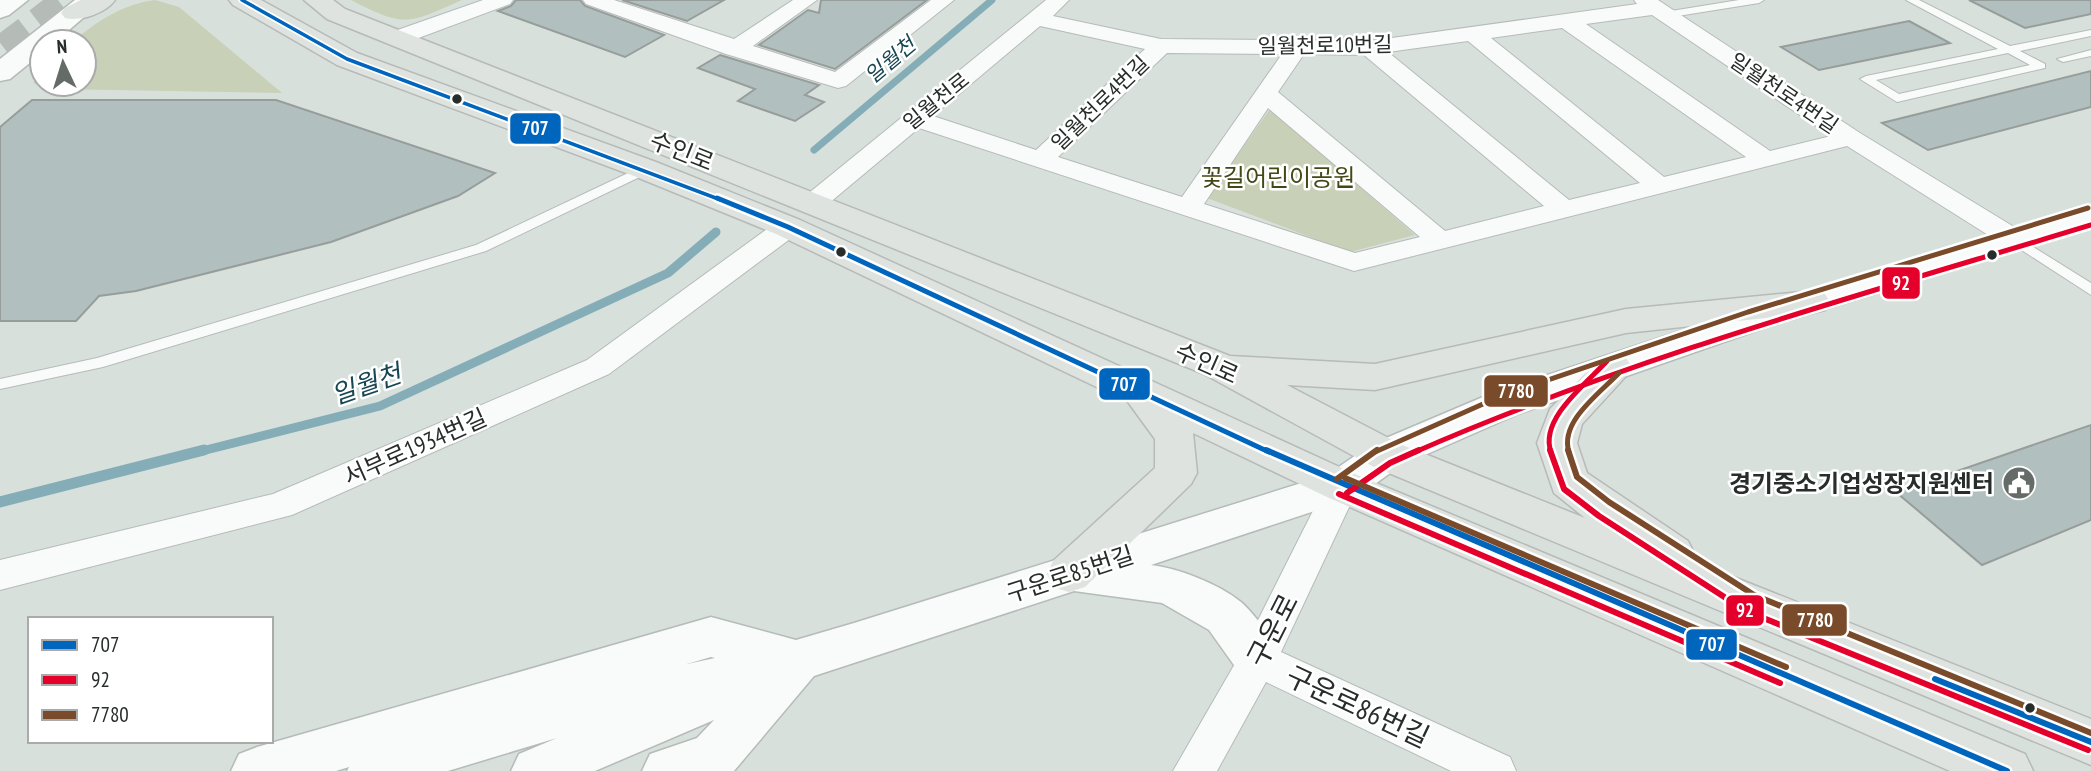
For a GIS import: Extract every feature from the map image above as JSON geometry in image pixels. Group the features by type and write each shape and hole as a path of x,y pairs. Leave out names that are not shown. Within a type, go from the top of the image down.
{"main road":[{"path":"74,4 102,0"},
{"name":"수인로","path":"317,0 336,14 397,38 800,215 1141,392 1342,486 2007,771"},
{"name":"수인로","path":"238,1 347,60 645,169 800,215 1217,365 1386,455 2091,742"},
{"path":"1217,365 1335,377 1375,377 1626,321 1812,302"},
{"path":"1613,367 1564,419 1557,443 1569,482 1604,509 1750,603"},
{"path":"1069,574 1176,473 1175,437 1141,392"}],"street":[{"path":"397,38 503,0"},
{"path":"593,0 734,49 838,81 944,0"},
{"path":"639,16 665,0"},
{"path":"734,49 807,0"},
{"name":"일월천로","path":"800,215 1059,0"},
{"path":"1,58 74,4"},
{"name":"일월천로10번길","path":"1037,19 1161,46 1370,48 1655,8"},
{"name":"일월천로4번길","path":"1655,8 1851,138"},
{"path":"1567,21 1766,159"},
{"path":"1474,34 1660,186"},
{"name":"일월천로4번길","path":"1040,160 1161,46"},
{"path":"1188,208 1297,48"},
{"path":"1370,48 1565,210"},
{"path":"1266,94 1441,241"},
{"name":"일월천로4번길","path":"914,118 1354,262 1851,138"},
{"path":"1851,138 2014,239"},
{"name":"서부로1934번길","path":"0,575 280,506 598,367 800,215"},
{"name":"구운로85번길","path":"373,771 531,722 798,660 1342,486 1386,455 1504,404 1812,302 2091,216"},
{"name":"구운로","path":"1194,771 1258,660 1342,486"},
{"path":"1069,574 1170,586 1225,616 1258,660"},
{"path":"257,771 711,637 798,660 713,764 668,771"},
{"name":"구운로85번길","path":"537,771 798,660"},
{"name":"구운로86번길","path":"1258,660 1476,766"}],"lane":[{"path":"1655,8 1759,0"},
{"path":"1911,0 2011,51 2041,66 1897,98 1866,79 2011,51 2091,33"},
{"path":"2063,60 2091,53"},
{"path":"0,384 98,363 481,248 645,169"},
{"path":"2014,239 2091,290"},
{"path":"2072,278 2091,272"}],"green space":[{"path":"155,0 179,7 282,93 98,90 98,28 90,28 111,15"},
{"path":"351,0 462,0 407,20 384,15"},
{"name":"꽃길어린이공원","path":"1270,109 1415,235 1350,252 1207,198"}],"building":[{"path":"516,0 580,0 585,6 664,35 625,57 498,11 511,6"},
{"path":"622,0 724,0 687,21"},
{"path":"821,0 927,0 835,69 759,45 808,10 819,13"},
{"path":"1969,0 2091,0 2091,14 2025,28"},
{"path":"1909,21 1950,43 1819,70 1781,47"},
{"path":"720,55 819,85 805,95 824,102 795,121 738,101 755,89 698,68"},
{"path":"2091,71 2091,107 1928,150 1882,123"},
{"path":"32,100 276,100 495,173 458,196 331,242 136,291 99,296 76,321 0,321 0,127"},
{"name":"경기중소기업성장지원센터","path":"2091,425 2091,520 1982,565 1896,492"}],"waterway":[{"name":"일월천","path":"814,150 992,0"},
{"name":"일월천","path":"198,452 380,406 668,273 716,232"},
{"name":"일월천","path":"0,502 204,450"}],"tunnel":[{"path":"4,48 67,0"}],"transit line":[{"name":"707","path":"242,0 347,59 645,169 788,227 1342,486 2007,771"},
{"name":"7780","path":"1337,479 1382,447 1501,396 1748,312 2088,208"},
{"name":"92","path":"1347,493 1390,463 1507,412 1754,328 2091,225"},
{"name":"92","path":"1607,361 1556,417 1548,444 1564,489 1599,516 1746,611 2088,750"},
{"name":"7780","path":"1619,373 1572,423 1566,443 1577,477 1609,502 1754,595 2091,733"},
{"name":"7780","path":"1345,478 1786,667"},
{"name":"92","path":"1339,494 1780,683"},
{"name":"707","path":"1935,679 2091,742"}],"place":[{"name":"경기중소기업성장지원센터","path":"2019,483"}]}
